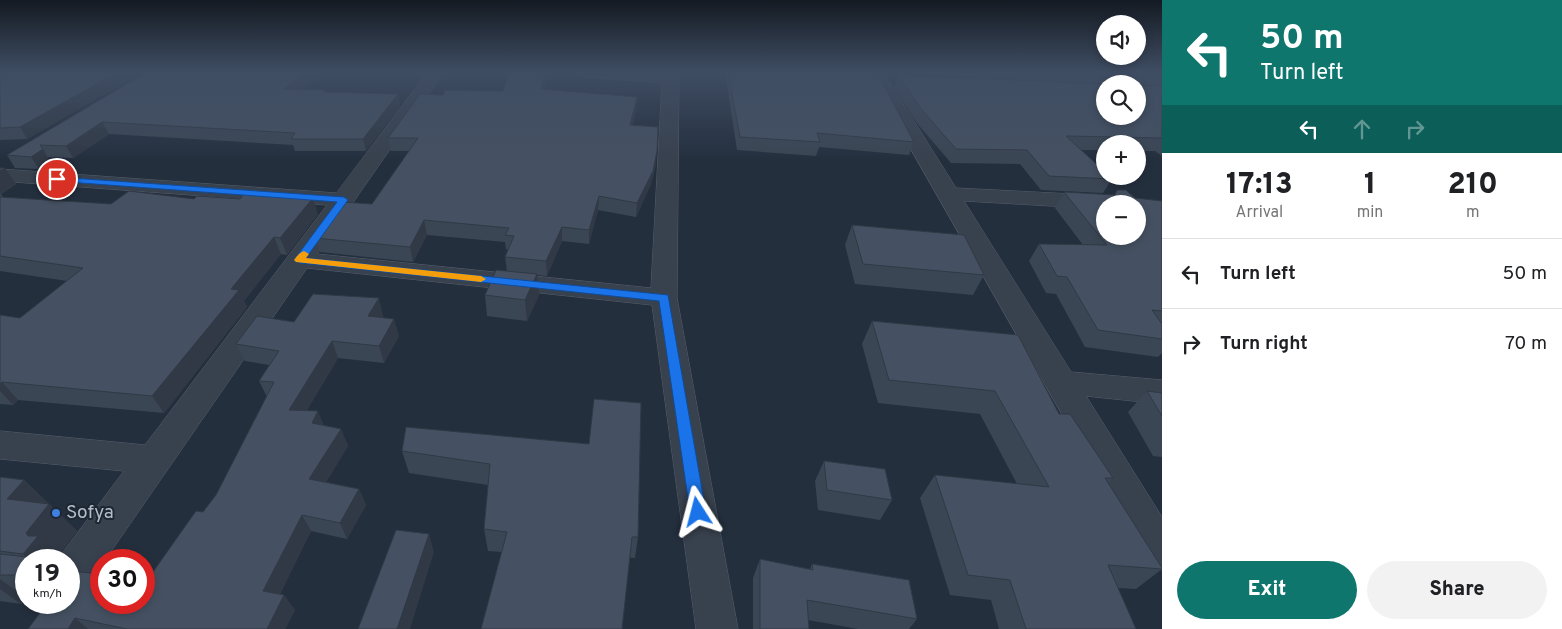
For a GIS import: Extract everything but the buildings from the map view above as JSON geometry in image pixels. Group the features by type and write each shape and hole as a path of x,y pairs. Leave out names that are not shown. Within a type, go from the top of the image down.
{"street":[{"path":"80,562 415,101"},
{"path":"670,101 664,298 717,629"},
{"path":"897,101 948,194 1162,552"},
{"path":"3,167 344,200"},
{"path":"948,194 1096,202"},
{"path":"300,260 664,298"},
{"path":"1060,382 1162,392"},
{"path":"0,445 154,460"}],"slow traffic":[{"path":"304,254 300,260 481,279"}],"place":[{"name":"Sofya","path":"56,513"}],"route":[{"path":"57,179 344,200 300,260 664,298 698,512"}]}
